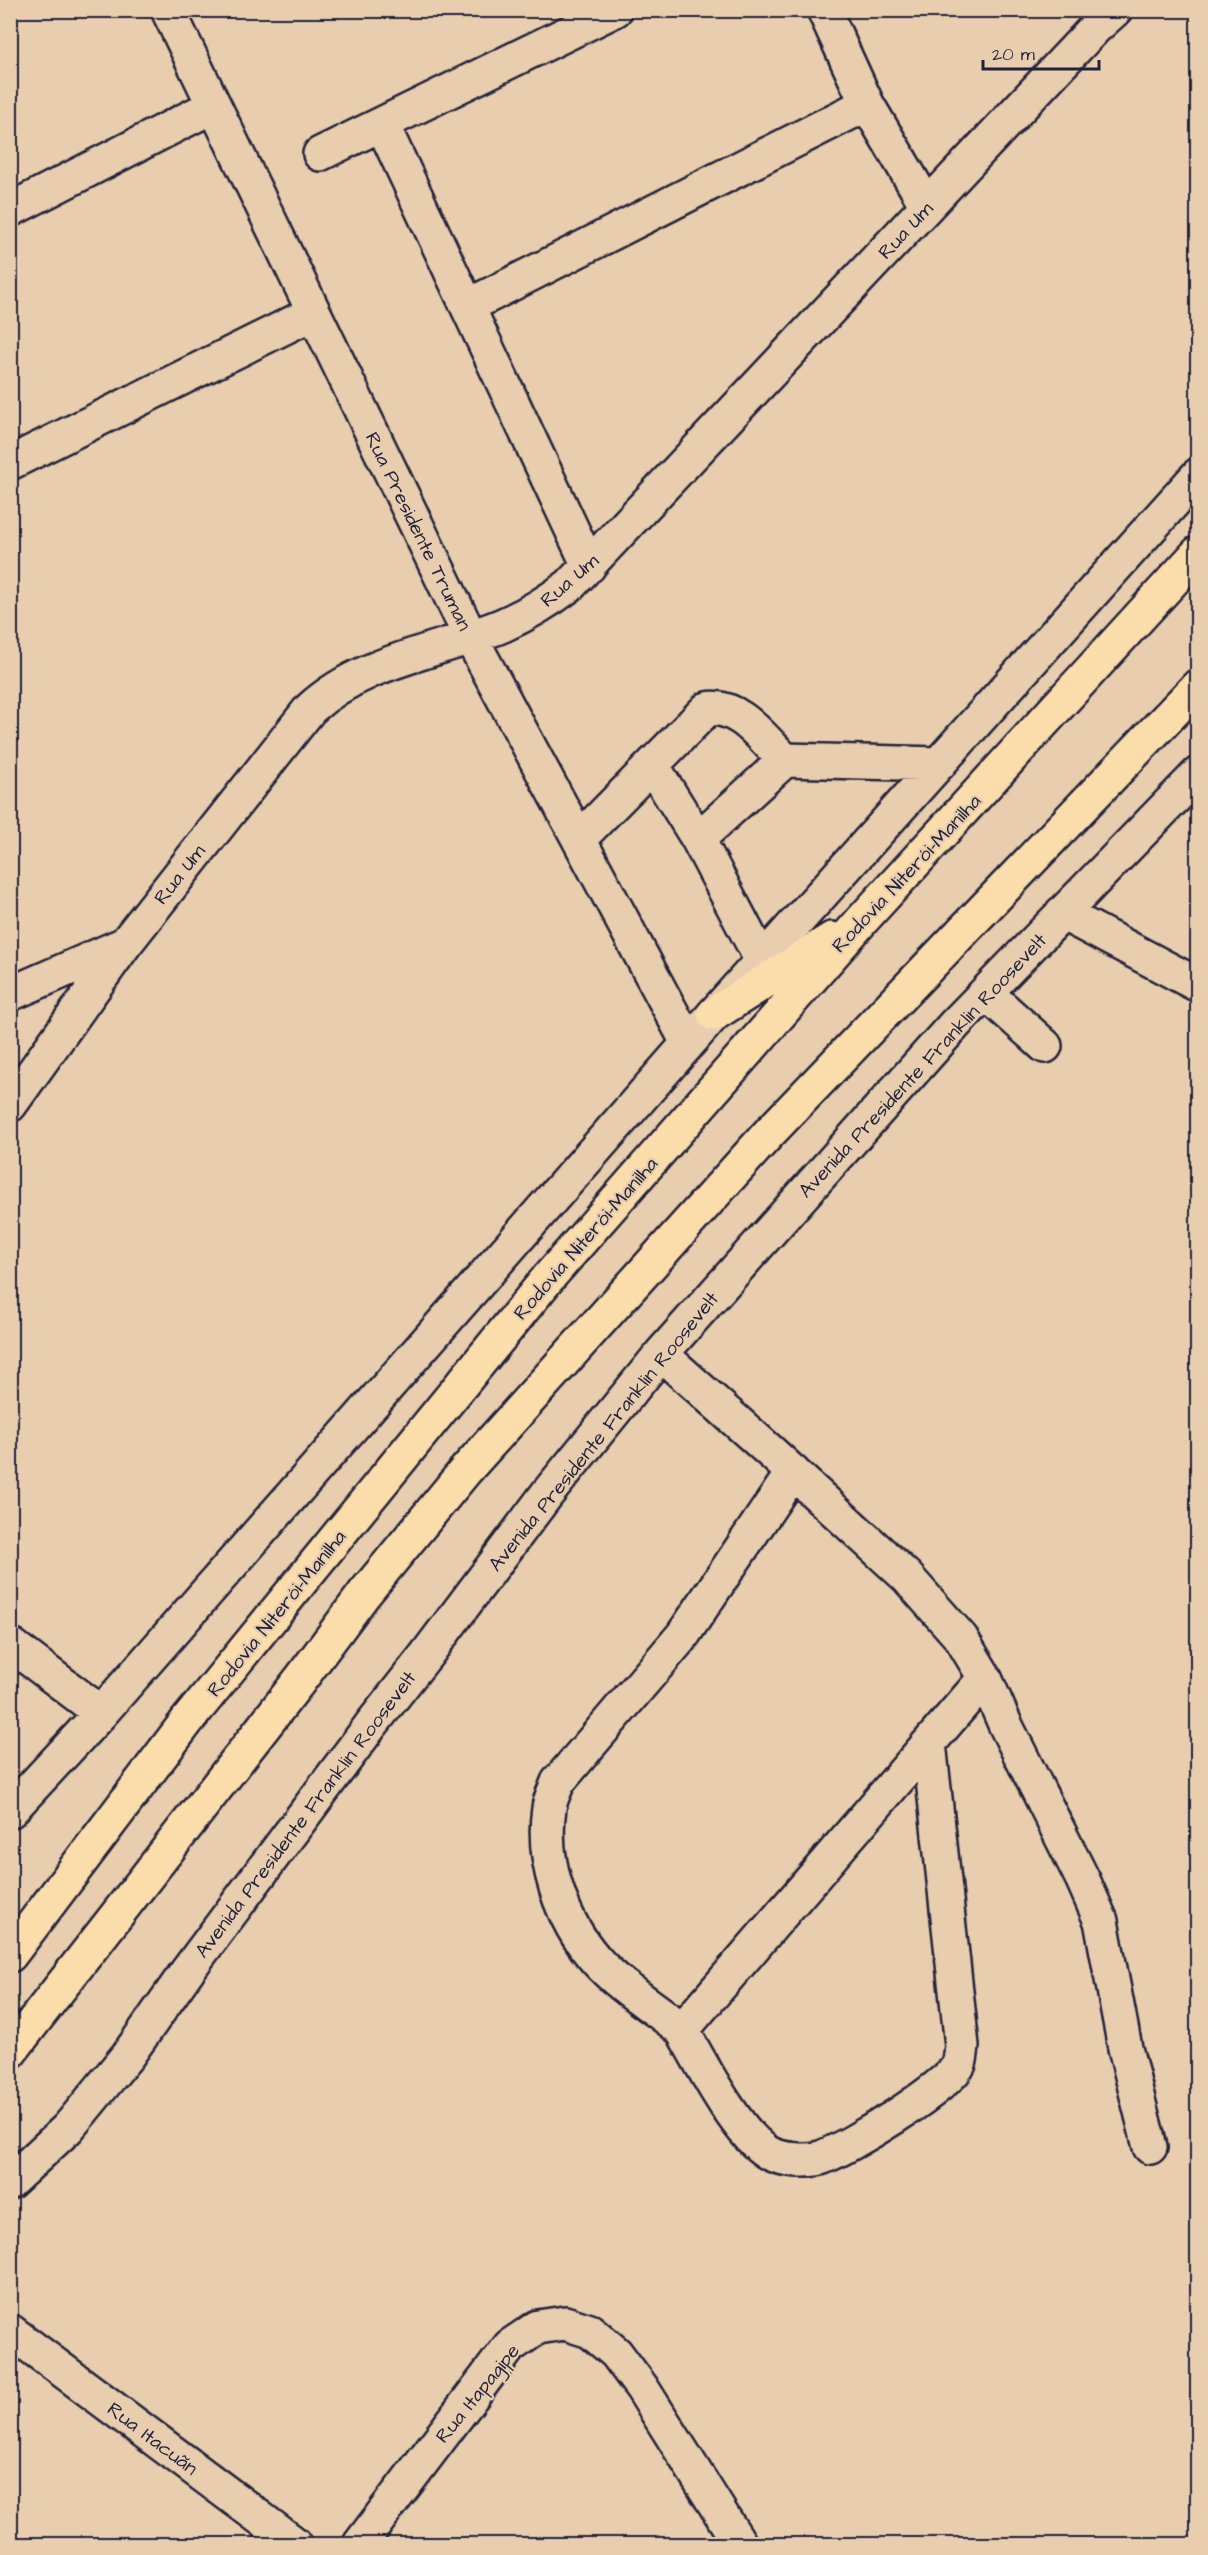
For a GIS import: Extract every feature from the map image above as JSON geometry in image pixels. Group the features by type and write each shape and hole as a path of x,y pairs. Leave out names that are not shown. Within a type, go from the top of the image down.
{"highway":[{"name":"Rodovia Niterói-Manilha","path":"10,1955 187,1721 549,1277 864,918 1197,553"},
{"path":"10,2052 300,1680 364,1594 465,1471 770,1132 1197,686"},
{"path":"714,1014 864,918"}],"street":[{"name":"Rua Presidente Truman","path":"168,10 470,636 688,1043"},
{"path":"320,154 615,10"},
{"path":"824,10 867,104 927,206"},
{"name":"Rua Um","path":"10,1105 125,944 303,717 328,692 389,664 502,626 544,605 570,585 927,206 1099,16"},
{"path":"468,306 867,104"},
{"path":"10,210 213,106"},
{"path":"382,124 589,566"},
{"path":"10,463 313,313"},
{"path":"10,1811 101,1713 688,1043 1197,475"},
{"path":"579,839 706,709 717,707 737,715 784,760 939,764"},
{"path":"698,839 784,760"},
{"path":"652,765 698,839 762,961"},
{"name":"Avenida Presidente Franklin Roosevelt","path":"10,2182 68,2128 128,2055 188,1970 371,1725 428,1654 547,1494 661,1354 871,1116 1197,774"},
{"path":"1062,914 1197,985"},
{"path":"10,994 125,944"},
{"path":"986,993 1045,1046"},
{"path":"661,1354 907,1577 961,1638 985,1678 1101,1921 1125,2048 1150,2147"},
{"path":"793,1472 683,1635 558,1782 549,1806 547,1841 550,1867 560,1899 575,1932 597,1961 681,2030 719,2094 749,2136 768,2154 793,2159 819,2158 862,2138 935,2089 959,2065 962,2046 929,1743"},
{"path":"10,1644 101,1713"},
{"path":"681,2030 985,1678"},
{"name":"Rua Itapagipe","path":"360,2544 510,2346 538,2326 565,2323 590,2331 616,2353 642,2388 740,2544"},
{"name":"Rua Itacuãn","path":"10,2331 295,2544"}]}
